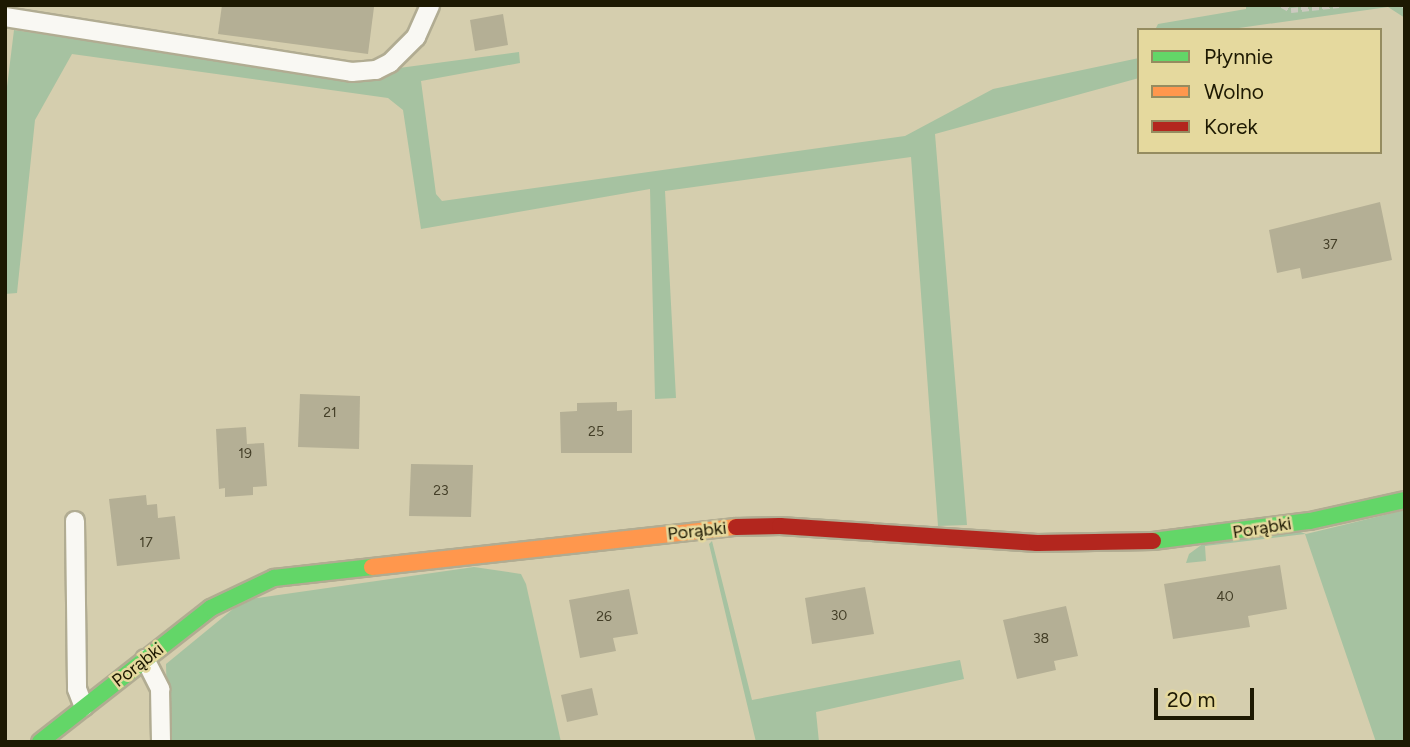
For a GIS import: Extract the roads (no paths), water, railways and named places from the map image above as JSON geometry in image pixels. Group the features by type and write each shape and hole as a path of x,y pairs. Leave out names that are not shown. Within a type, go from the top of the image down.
{"street":[{"name":"Porąbki","path":"40,742 145,659 233,595 274,578 300,573 713,528 780,526 1050,544 1130,544 1310,521 1405,500"}],"lane":[{"path":"5,17 352,72 376,70 390,64 416,37 430,5"},
{"path":"75,521 77,689 84,707"},
{"path":"145,659 160,689 161,742"}]}
